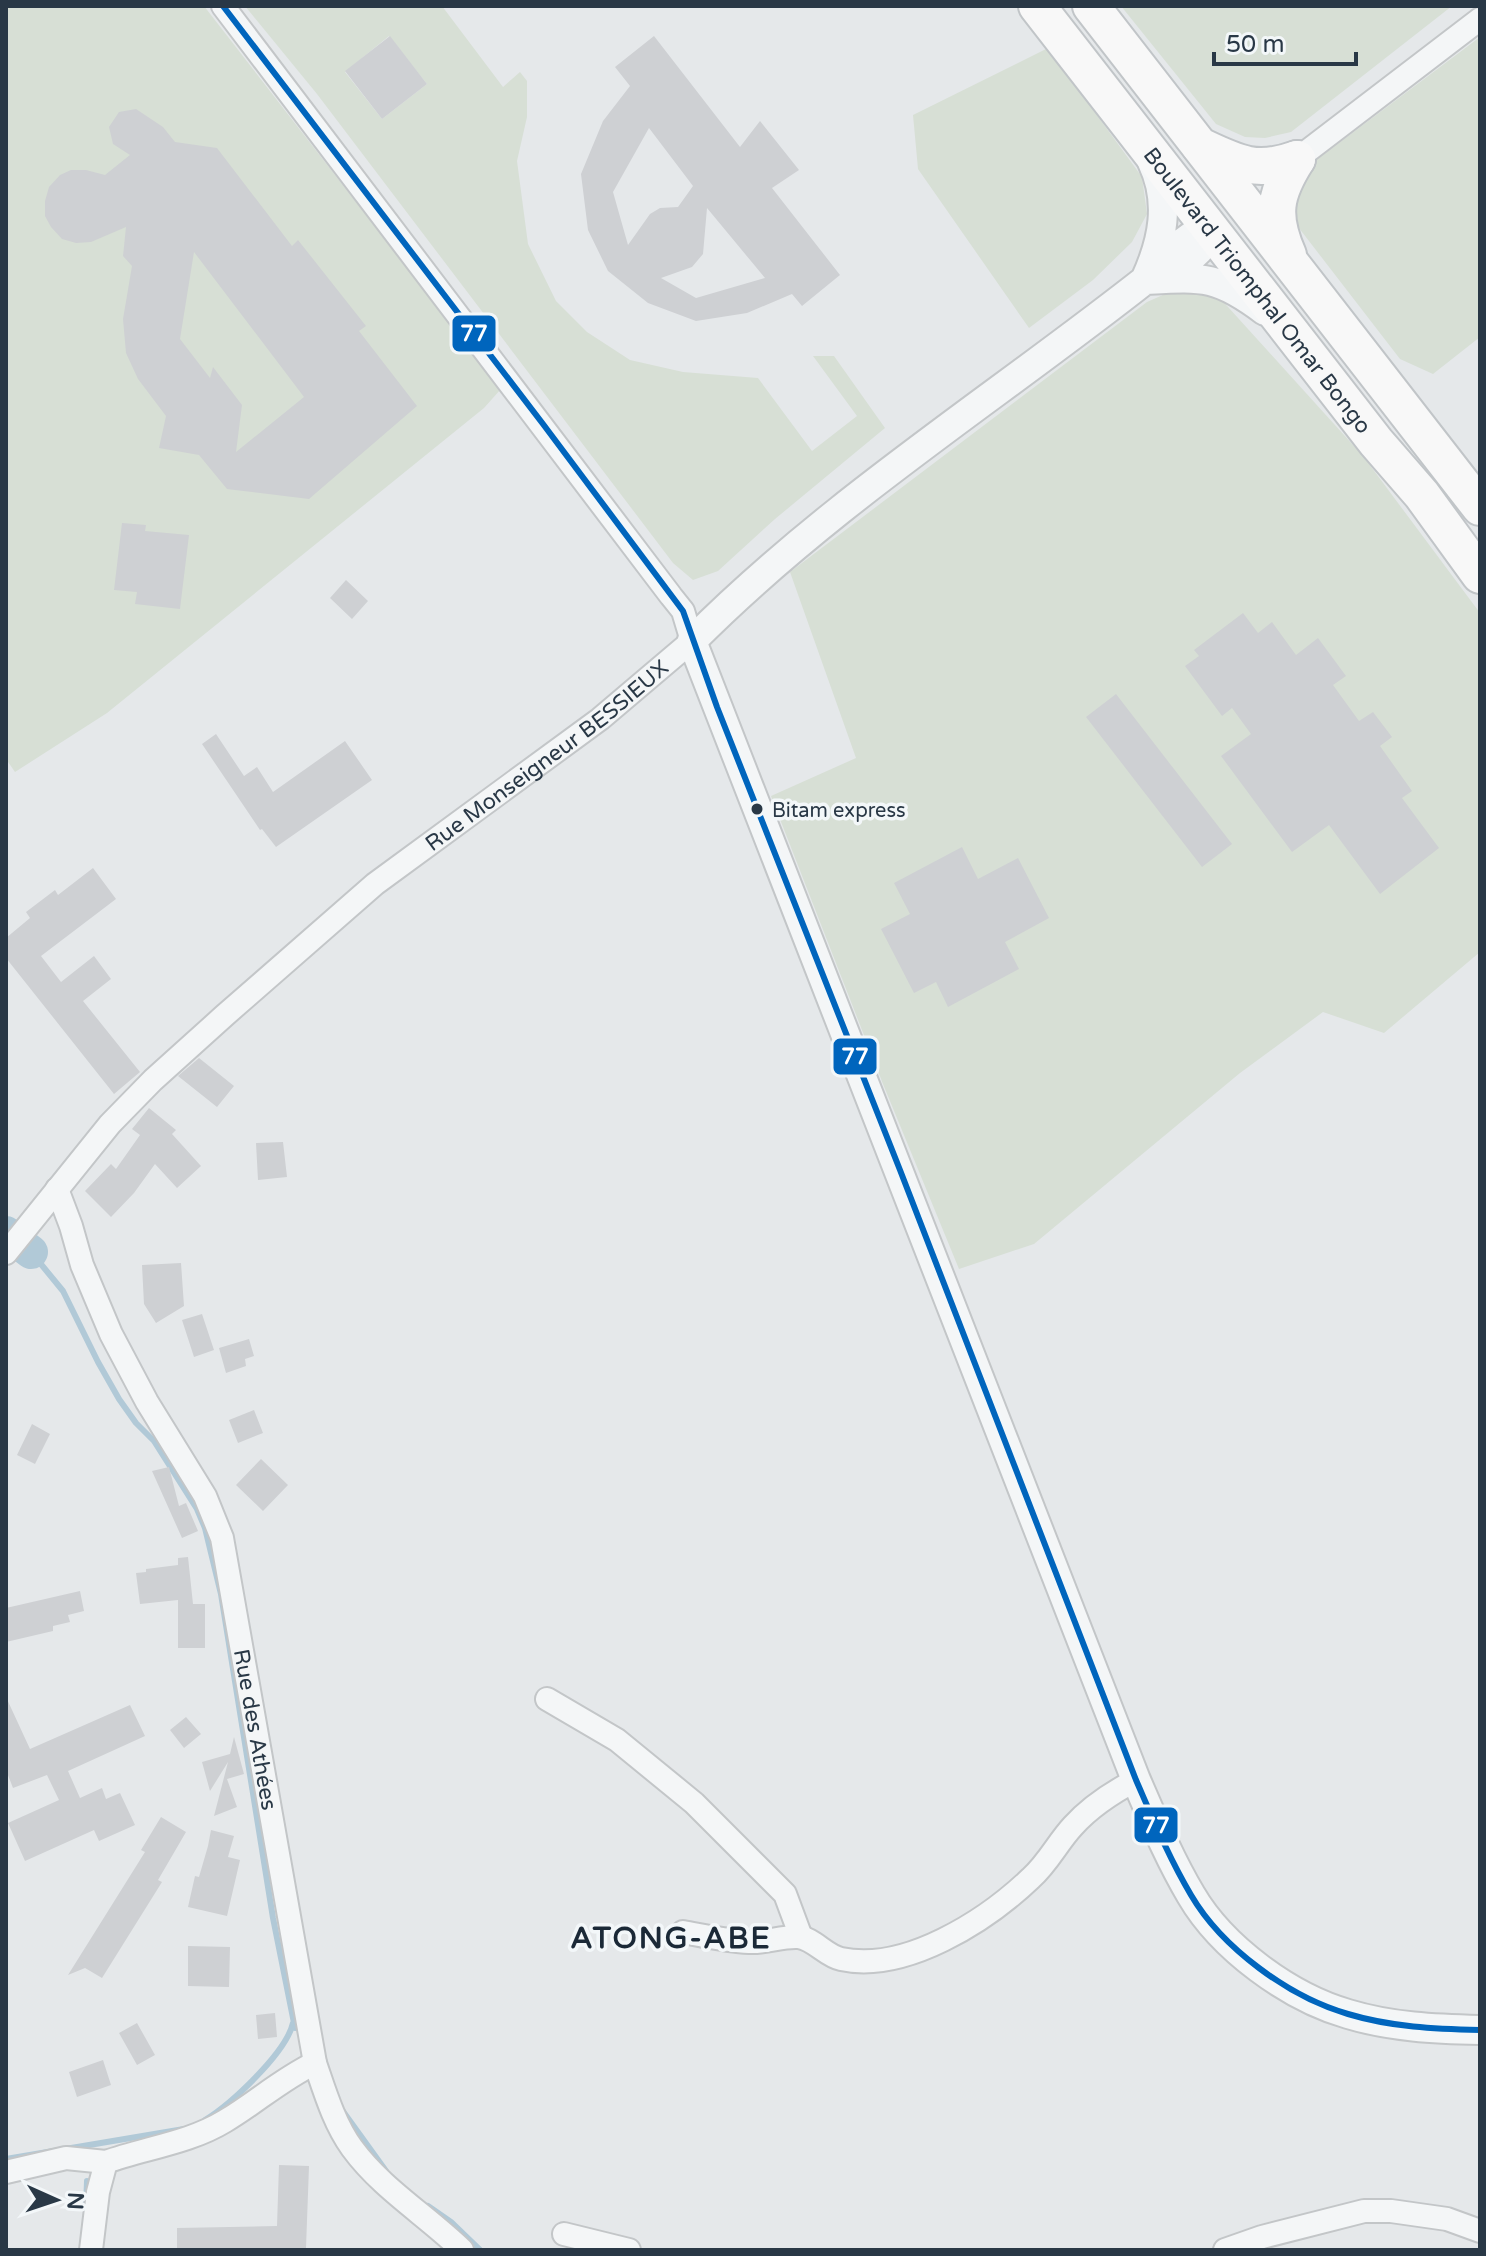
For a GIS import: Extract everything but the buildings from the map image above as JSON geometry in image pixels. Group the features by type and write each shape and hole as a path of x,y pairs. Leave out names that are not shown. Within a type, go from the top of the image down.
{"main road":[{"name":"Boulevard Triomphal Omar Bongo","path":"1037,6 1376,442 1422,495 1480,575"},
{"name":"Boulevard Triomphal Omar Bongo","path":"1091,6 1195,144 1480,507"},
{"path":"1091,6 1111,54 1203,179 1211,200 1210,230 1239,236 1253,244 1343,356 1395,398"},
{"path":"1195,144 1221,158 1249,166 1272,166 1297,159"},
{"path":"1295,271 1276,224 1280,192 1297,159"},
{"path":"1422,495 1454,472"}],"street":[{"path":"223,6 683,611 692,641 1136,1780 1192,1898 1221,1936 1253,1963 1303,1995 1345,2013 1381,2022 1427,2029 1480,2030"},
{"path":"1297,159 1480,19"},
{"path":"1145,148 1159,181 1163,212 1162,234 1146,279 1203,279 1222,283 1241,292 1285,326"},
{"name":"Rue Monseigneur BESSIEUX","path":"6,1253 110,1124 153,1080 375,884 600,719 808,536 1146,279 1197,232 1210,230"},
{"name":"Rue des Athées","path":"57,1189 82,1265 111,1334 147,1402 205,1496 222,1538 315,2063 330,2105 350,2146 384,2184 462,2250"},
{"path":"547,1699 617,1740 694,1803 785,1894 801,1937"},
{"path":"683,1932 752,1943 801,1937 838,1959 875,1962 901,1957 965,1928 1012,1895 1034,1876 1071,1827 1090,1808 1136,1780"},
{"path":"6,2172 66,2158 106,2162 194,2135 225,2121 289,2075 315,2063"},
{"path":"91,2250 98,2192 106,2162"},
{"path":"1225,2250 1262,2237 1364,2211 1391,2211 1447,2219 1480,2231"},
{"path":"564,2234 629,2250"}],"shaded area":[{"path":"6,6 204,6 501,389 484,408 107,713 15,772 6,759"},
{"path":"245,6 442,6 503,87 520,72 527,81 527,117 517,161 528,244 556,301 587,332 630,360 683,372 758,378 812,451 857,416 813,356 834,356 885,428 775,519 718,571 693,580 673,563 317,94","holes":["389,36 427,84 382,119 345,72"]},
{"path":"1121,6 1452,6 1291,132 1265,138 1245,137 1216,124"},
{"path":"1480,37 1480,337 1433,374 1400,359 1292,219 1303,170"},
{"path":"1048,48 1142,177 1147,214 1132,242 1093,280 1029,328 918,169 913,115"},
{"path":"1172,291 1219,297 1363,456 1480,613 1480,952 1384,1033 1323,1012 1240,1073 1034,1244 959,1269 771,796 856,758 790,572 1147,302"}],"waterway":[{"path":"6,1233 31,1252"},
{"path":"31,1252 63,1291 119,1399 154,1441 197,1509 205,1528 221,1594 273,1918 295,2028"},
{"path":"205,2120 229,2102 269,2063 293,2023"},
{"path":"342,2110 386,2171"},
{"path":"6,2159 184,2129"},
{"path":"86,2207 87,2181"},
{"path":"428,2206 451,2222 480,2250"}],"transit line":[{"name":"77","path":"223,6 683,611 717,707 1136,1780 1168,1853 1191,1895 1220,1934 1259,1968 1303,1996 1348,2014 1380,2022 1480,2030"}],"place":[{"name":"Bitam express","path":"757,809"}],"district":[{"name":"ATONG-ABE","path":"671,1938"}]}
